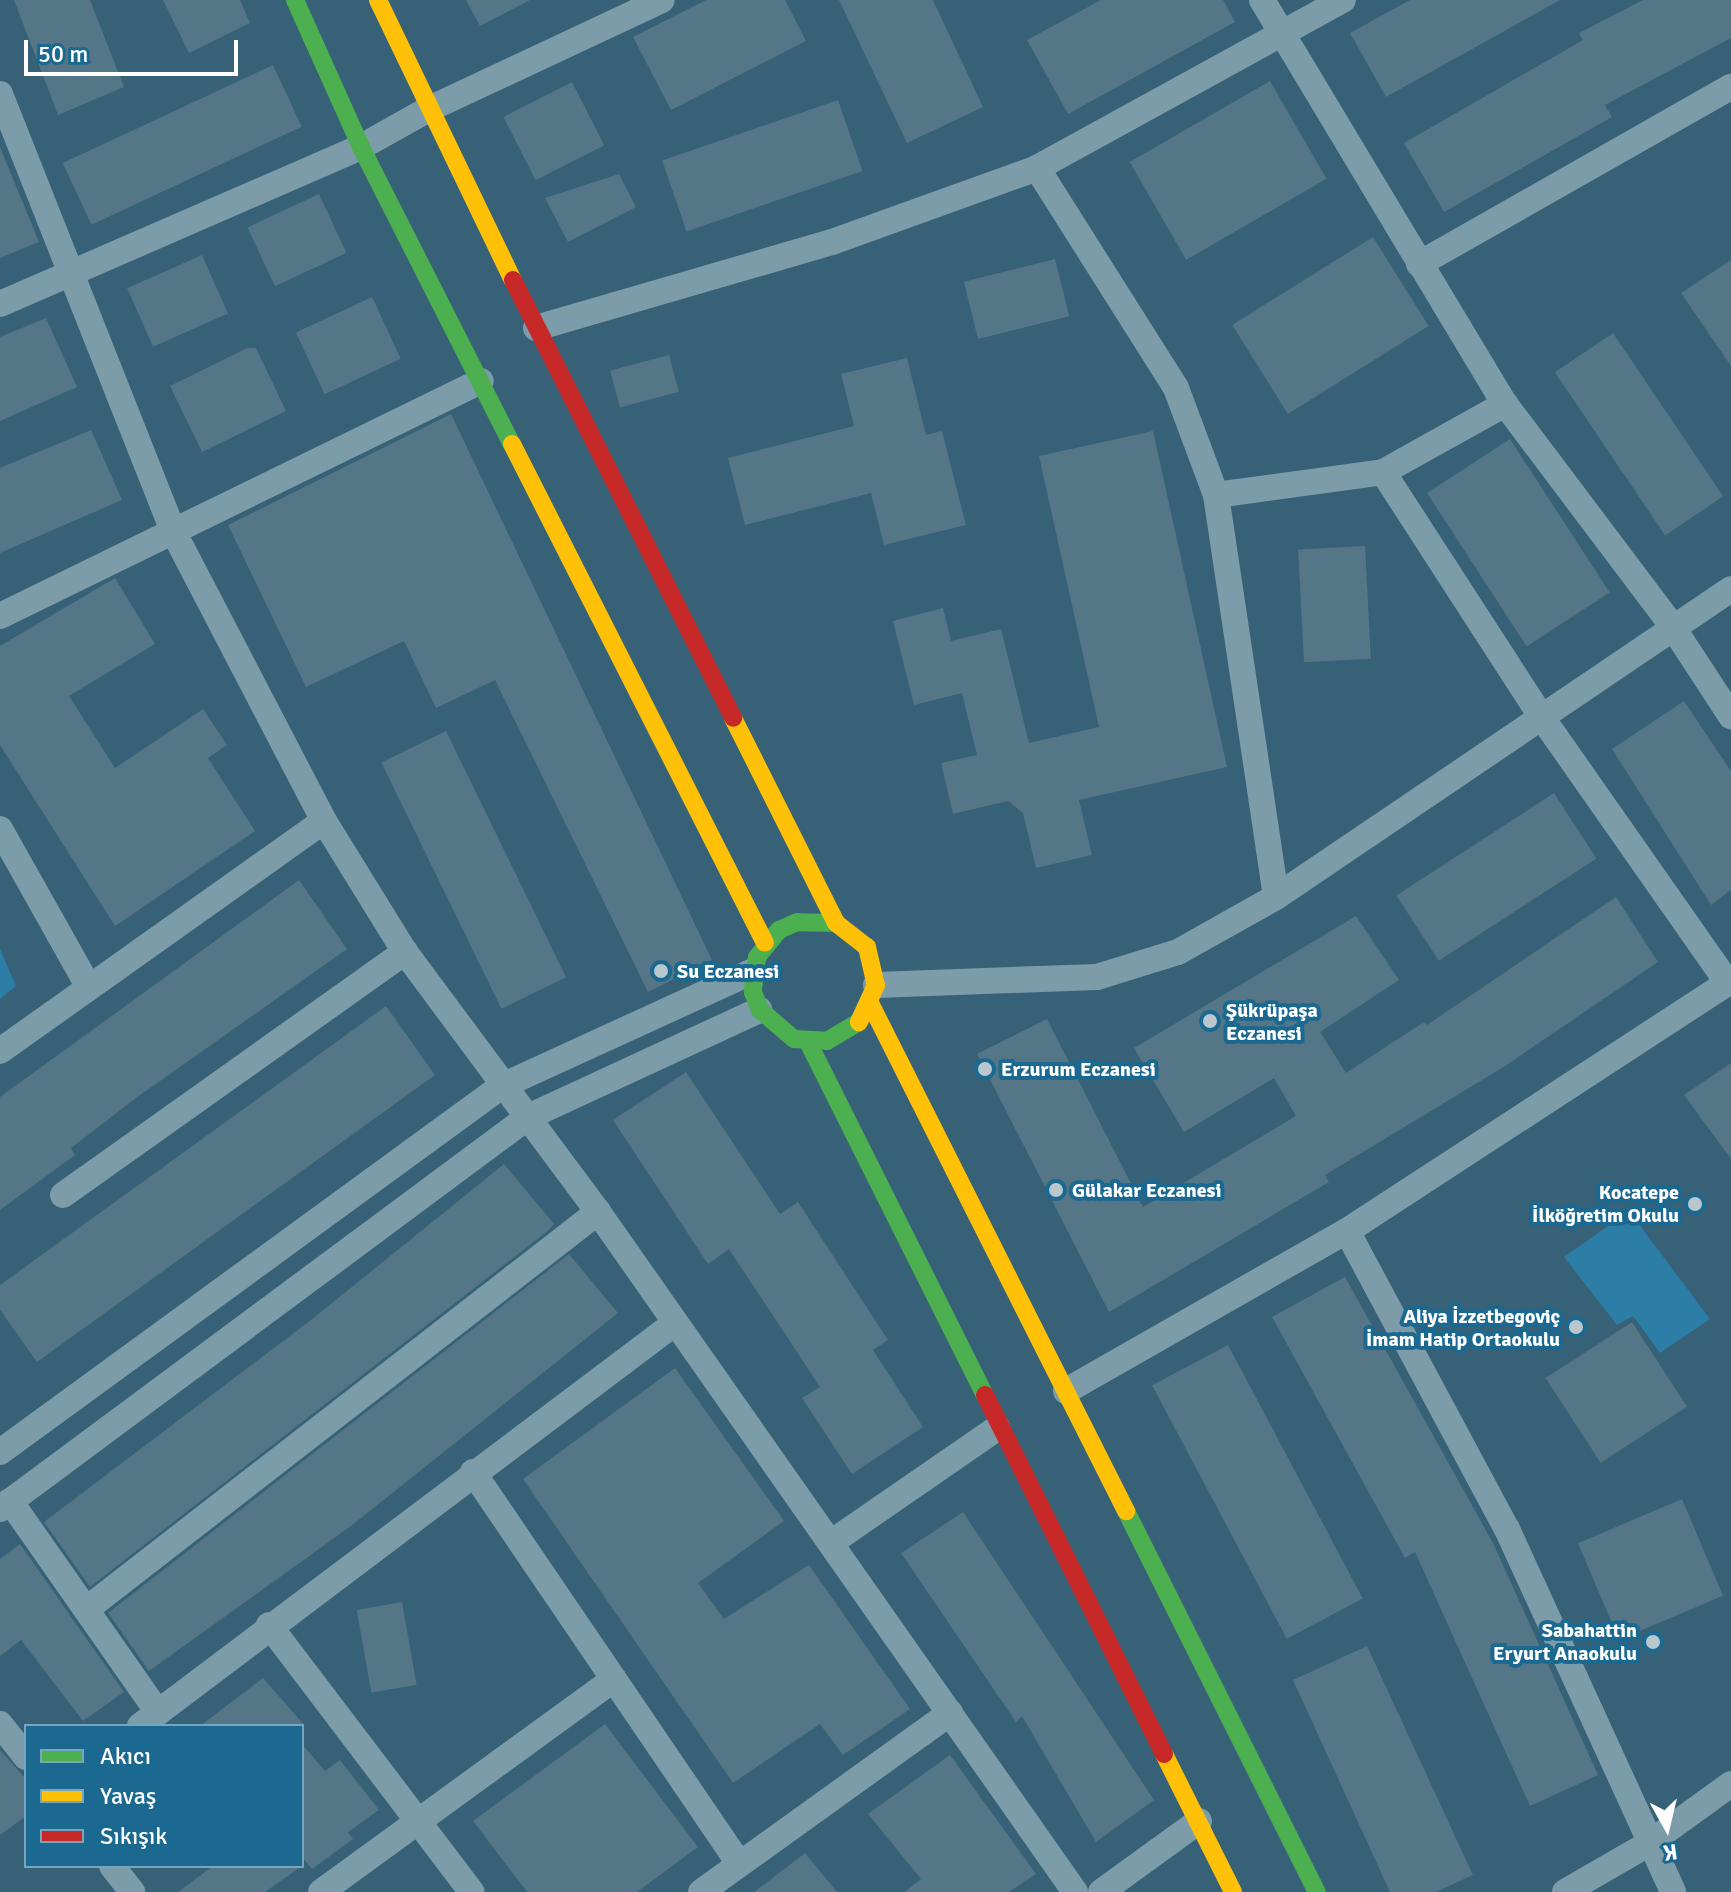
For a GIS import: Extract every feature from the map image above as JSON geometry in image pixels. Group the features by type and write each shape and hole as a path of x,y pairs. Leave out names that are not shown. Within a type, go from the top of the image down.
{"street":[{"path":"295,0 361,147 765,943"},
{"path":"378,0 427,110 836,923 867,947 874,995 1066,1391 1317,1892"},
{"path":"0,304 361,147 427,110 662,0"},
{"path":"1262,0 1505,404 1672,626 1731,716"},
{"path":"536,328 832,242 1037,168 1343,0"},
{"path":"1419,264 1731,87"},
{"path":"0,94 173,531 324,821 405,952 598,1212 1075,1892"},
{"path":"1037,168 1176,388 1216,495 1276,897"},
{"path":"0,616 481,381"},
{"path":"1216,495 1383,472 1505,404"},
{"path":"1066,1391 1347,1231 1729,982 1543,719 1383,472"},
{"path":"836,923 797,922 765,943 753,971 760,1010 780,1032 808,1042 846,1034 874,995 1097,977 1178,952 1276,897 1543,719 1672,626 1731,589"},
{"path":"0,1051 324,821"},
{"path":"0,829 88,986"},
{"path":"63,1195 405,952"},
{"path":"0,1452 502,1086 753,971"},
{"path":"675,1323 269,1625 149,1719 88,1608 5,1505 528,1117 760,1010"},
{"path":"808,1042 997,1428 1233,1892"},
{"path":"88,1608 598,1212"},
{"path":"1347,1231 1507,1529 1648,1844 1673,1892"},
{"path":"832,1542 997,1428"},
{"path":"473,1472 738,1862"},
{"path":"269,1625 472,1892"},
{"path":"321,1892 614,1679"},
{"path":"701,1892 738,1862 950,1713"},
{"path":"0,1724 24,1754"},
{"path":"1565,1892 1648,1844 1731,1784"},
{"path":"1101,1892 1199,1821"},
{"path":"114,1868 132,1892"}],"shaded area":[{"path":"0,949 16,986 0,999"},
{"path":"1629,1211 1710,1319 1660,1353 1633,1316 1617,1325 1564,1257"}],"building":[{"path":"14,0 90,0 124,87 58,115"},
{"path":"163,0 240,0 250,23 189,53"},
{"path":"466,0 530,0 480,26"},
{"path":"706,0 785,0 806,41 671,110 633,37"},
{"path":"839,0 933,0 983,107 907,143"},
{"path":"1101,0 1223,0 1235,22 1068,114 1027,40"},
{"path":"1410,0 1560,0 1386,97 1350,33"},
{"path":"1643,0 1731,0 1731,38 1605,105 1612,117 1444,212 1404,143 1583,40 1579,33"},
{"path":"273,65 302,127 91,225 63,163"},
{"path":"1270,81 1326,179 1186,260 1130,162"},
{"path":"572,82 604,145 536,180 503,117"},
{"path":"838,100 862,171 687,231 662,161"},
{"path":"0,147 39,242 0,258"},
{"path":"619,174 636,207 568,242 545,198"},
{"path":"319,194 346,253 275,286 247,227"},
{"path":"1373,237 1429,326 1288,414 1232,325"},
{"path":"202,255 228,313 153,347 127,288"},
{"path":"1055,259 1069,316 978,339 964,282"},
{"path":"1731,260 1731,366 1681,293"},
{"path":"372,297 401,359 325,394 296,332"},
{"path":"46,318 77,387 0,421 0,337"},
{"path":"1613,333 1723,496 1665,535 1555,372"},
{"path":"247,348 256,348 286,411 202,452 170,386"},
{"path":"669,355 679,392 620,407 610,371"},
{"path":"907,358 926,435 942,431 966,525 884,545 871,493 745,525 728,458 854,426 841,374"},
{"path":"451,414 712,960 648,992 495,680 436,708 404,641 306,687 228,525"},
{"path":"91,430 122,500 0,553 0,468"},
{"path":"1153,431 1227,767 1079,800 1092,855 1036,868 1023,813 1008,801 953,814 941,763 977,755 962,693 914,705 893,621 943,608 951,641 1001,629 1029,743 1099,727 1039,456"},
{"path":"1510,439 1610,592 1527,646 1427,493"},
{"path":"1365,546 1371,659 1304,662 1298,550"},
{"path":"115,578 155,644 69,696 115,768 203,709 227,745 208,758 255,831 115,926 0,745 0,646"},
{"path":"1684,701 1731,771 1731,890 1711,905 1612,749"},
{"path":"446,731 566,977 501,1009 381,763"},
{"path":"1554,793 1596,858 1439,961 1396,895"},
{"path":"299,880 347,949 136,1098 71,1148 75,1155 0,1210 0,1097"},
{"path":"1616,897 1658,962 1502,1068 1325,1175 1329,1182 1109,1312 977,1054 1047,1019 1143,1207 1296,1116 1274,1078 1184,1132 1134,1048 1356,916 1399,980 1320,1032 1346,1073 1424,1022 1427,1025"},
{"path":"386,1006 435,1075 37,1362 0,1310 0,1285"},
{"path":"1731,1063 1731,1159 1684,1095"},
{"path":"686,1072 780,1214 798,1202 888,1340 873,1350 923,1427 852,1474 802,1398 820,1387 729,1249 708,1264 613,1120"},
{"path":"504,1164 554,1224 549,1230 90,1587 44,1522 311,1320"},
{"path":"569,1254 618,1313 351,1526 149,1671 108,1613"},
{"path":"1345,1277 1493,1543 1598,1775 1530,1806 1415,1552 1405,1558 1272,1317"},
{"path":"1632,1322 1687,1407 1601,1463 1546,1378"},
{"path":"1228,1345 1363,1598 1287,1639 1152,1385"},
{"path":"675,1368 784,1521 698,1583 724,1619 809,1565 910,1709 843,1755 820,1724 733,1783 523,1479"},
{"path":"1682,1499 1723,1596 1619,1640 1578,1543"},
{"path":"963,1512 1154,1800 1096,1842 1022,1716 1016,1722 901,1553"},
{"path":"20,1544 124,1692 83,1721 21,1640 0,1656 0,1559"},
{"path":"402,1602 417,1685 371,1693 357,1610"},
{"path":"1367,1646 1473,1875 1436,1892 1390,1892 1293,1680"},
{"path":"263,1678 303,1724 203,1724"},
{"path":"605,1724 698,1847 637,1892 527,1892 473,1821"},
{"path":"304,1746 325,1771 340,1760 379,1810 348,1832 353,1839 312,1869 304,1859"},
{"path":"0,1750 24,1777 24,1817 0,1835"},
{"path":"950,1755 1036,1874 1009,1892 905,1892 921,1879 868,1814"},
{"path":"805,1853 837,1892 754,1892"},
{"path":"210,1868 299,1868 265,1892 178,1892"}],"traffic: fast":[{"path":"295,0 361,147 512,444"},
{"path":"836,923 797,922 779,930 757,957 753,992 760,1010 794,1039 827,1041 859,1022"},
{"path":"808,1042 985,1395"},
{"path":"1126,1511 1317,1892"}],"traffic: slow":[{"path":"378,0 513,280"},
{"path":"512,444 765,943"},
{"path":"733,718 836,923 867,947 876,985 859,1022"},
{"path":"871,1005 1126,1511"},
{"path":"1164,1754 1233,1892"}],"traffic: jam":[{"path":"513,280 733,718"},
{"path":"985,1395 1164,1754"}],"place":[{"name":"Su Eczanesi","path":"661,971"},
{"name":"Şükrüpaşa Eczanesi","path":"1210,1021"},
{"name":"Erzurum Eczanesi","path":"985,1069"},
{"name":"Gülakar Eczanesi","path":"1056,1190"},
{"name":"Kocatepe İlköğretim Okulu","path":"1695,1204"},
{"name":"Aliya İzzetbegoviç İmam Hatip Ortaokulu","path":"1576,1327"},
{"name":"Sabahattin Eryurt Anaokulu","path":"1653,1642"}]}
